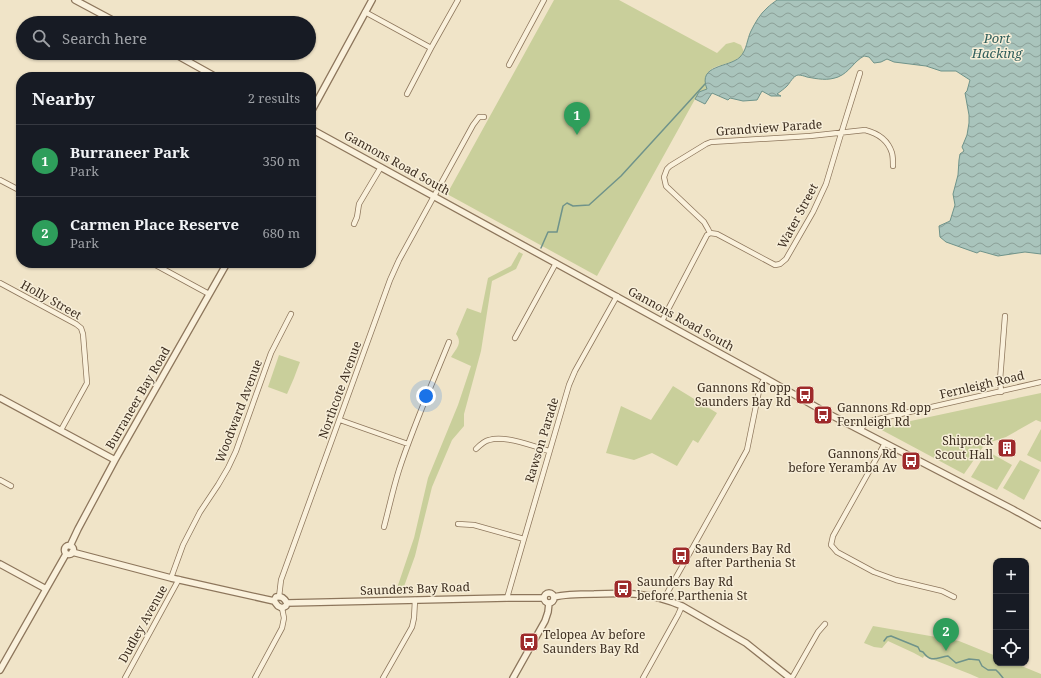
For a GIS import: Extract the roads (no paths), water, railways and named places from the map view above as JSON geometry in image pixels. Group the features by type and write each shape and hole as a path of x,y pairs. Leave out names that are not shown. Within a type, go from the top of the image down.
{"street":[{"path":"75,0 105,16"},
{"path":"316,103 372,0"},
{"path":"407,94 458,0"},
{"path":"509,65 544,0"},
{"path":"366,12 432,48"},
{"path":"186,60 207,72"},
{"name":"Water Street","path":"710,233 717,234 775,265 780,264 786,259 822,193 860,73"},
{"name":"Northcote Avenue","path":"279,597 281,580 390,280 433,196 473,125 480,116"},
{"name":"Grandview Parade","path":"710,233 704,222 666,186 664,177 670,166 711,142 841,134 865,130 873,132 881,137 890,148 892,152 893,166"},
{"name":"Gannons Road South","path":"316,132 617,296 825,412 1041,526"},
{"path":"354,224 361,201 381,167"},
{"path":"0,180 16,188"},
{"path":"662,321 707,235 710,233"},
{"path":"515,338 556,263"},
{"path":"161,268 209,294"},
{"name":"Burraneer Bay Road","path":"69,553 64,551 64,548 68,545 70,546 115,460 224,268"},
{"name":"Holly Street","path":"0,283 76,324 82,331 87,383 61,430"},
{"name":"Rawson Parade","path":"507,598 569,385 575,371 617,296"},
{"name":"Woodward Avenue","path":"171,578 184,545 200,512 218,485 236,451 271,353 290,314"},
{"path":"1001,392 1000,380 1005,316"},
{"path":"384,527 398,471 450,342"},
{"path":"664,599 747,450 760,386 765,378"},
{"name":"Fernleigh Road","path":"860,430 870,421 1041,382"},
{"path":"0,398 115,460"},
{"path":"340,420 408,444"},
{"path":"476,449 481,443 497,438 506,439 549,451"},
{"path":"885,443 833,536 831,545 837,552 874,572 896,580 942,591 954,597"},
{"path":"0,480 11,486"},
{"path":"458,524 474,525 524,539"},
{"path":"0,670 46,589 69,553 274,601 282,608 284,618 282,628 255,678"},
{"path":"0,564 46,589"},
{"name":"Dudley Avenue","path":"124,678 179,579"},
{"path":"549,603 546,602 544,594 549,593 554,597"},
{"path":"514,678 545,621 549,603 554,597 559,596 620,593 646,595 664,599 682,606 746,643 790,678 793,676 818,632 825,624"},
{"path":"274,601 276,597 283,598 287,603 286,606 282,608"},
{"name":"Saunders Bay Road","path":"287,603 544,598"},
{"path":"383,678 412,627 415,600"},
{"path":"643,678 682,606"}],"water":[{"name":"Port Hacking","path":"777,0 1041,0 1041,254 1025,252 998,256 980,251 977,253 946,242 940,237 939,226 950,221 955,205 953,194 958,175 960,154 964,151 962,147 967,135 969,123 965,93 970,80 956,71 941,71 926,66 894,62 887,59 874,63 869,57 864,56 838,77 822,79 798,75 777,94 781,96 771,96 762,91 757,100 743,101 730,98 728,100 712,93 705,104 695,99 699,92 707,89 705,81 706,75 710,71 735,61 740,57 746,48 751,31 758,19 764,10"}],"waterway":[{"path":"541,248 548,232 557,232 563,206 567,203 573,206 589,205 621,176 705,84"},
{"path":"884,641 887,637 891,636 918,647 920,651 931,659 948,656 956,663 969,659 979,660 982,666 988,670 996,670 1003,678"}],"place":[{"name":"Burraneer Park","path":"577,135"},
{"name":"Gannons Rd opp Saunders Bay Rd","path":"805,395"},
{"name":"Gannons Rd opp Fernleigh Rd","path":"823,415"},
{"name":"Shiprock Scout Hall","path":"1007,448"},
{"name":"Gannons Rd before Yeramba Av","path":"911,461"},
{"name":"Saunders Bay Rd after Parthenia St","path":"681,556"},
{"name":"Saunders Bay Rd before Parthenia St","path":"623,589"},
{"name":"Telopea Av before Saunders Bay Rd","path":"529,642"},
{"name":"Carmen Place Reserve","path":"946,651"}]}
